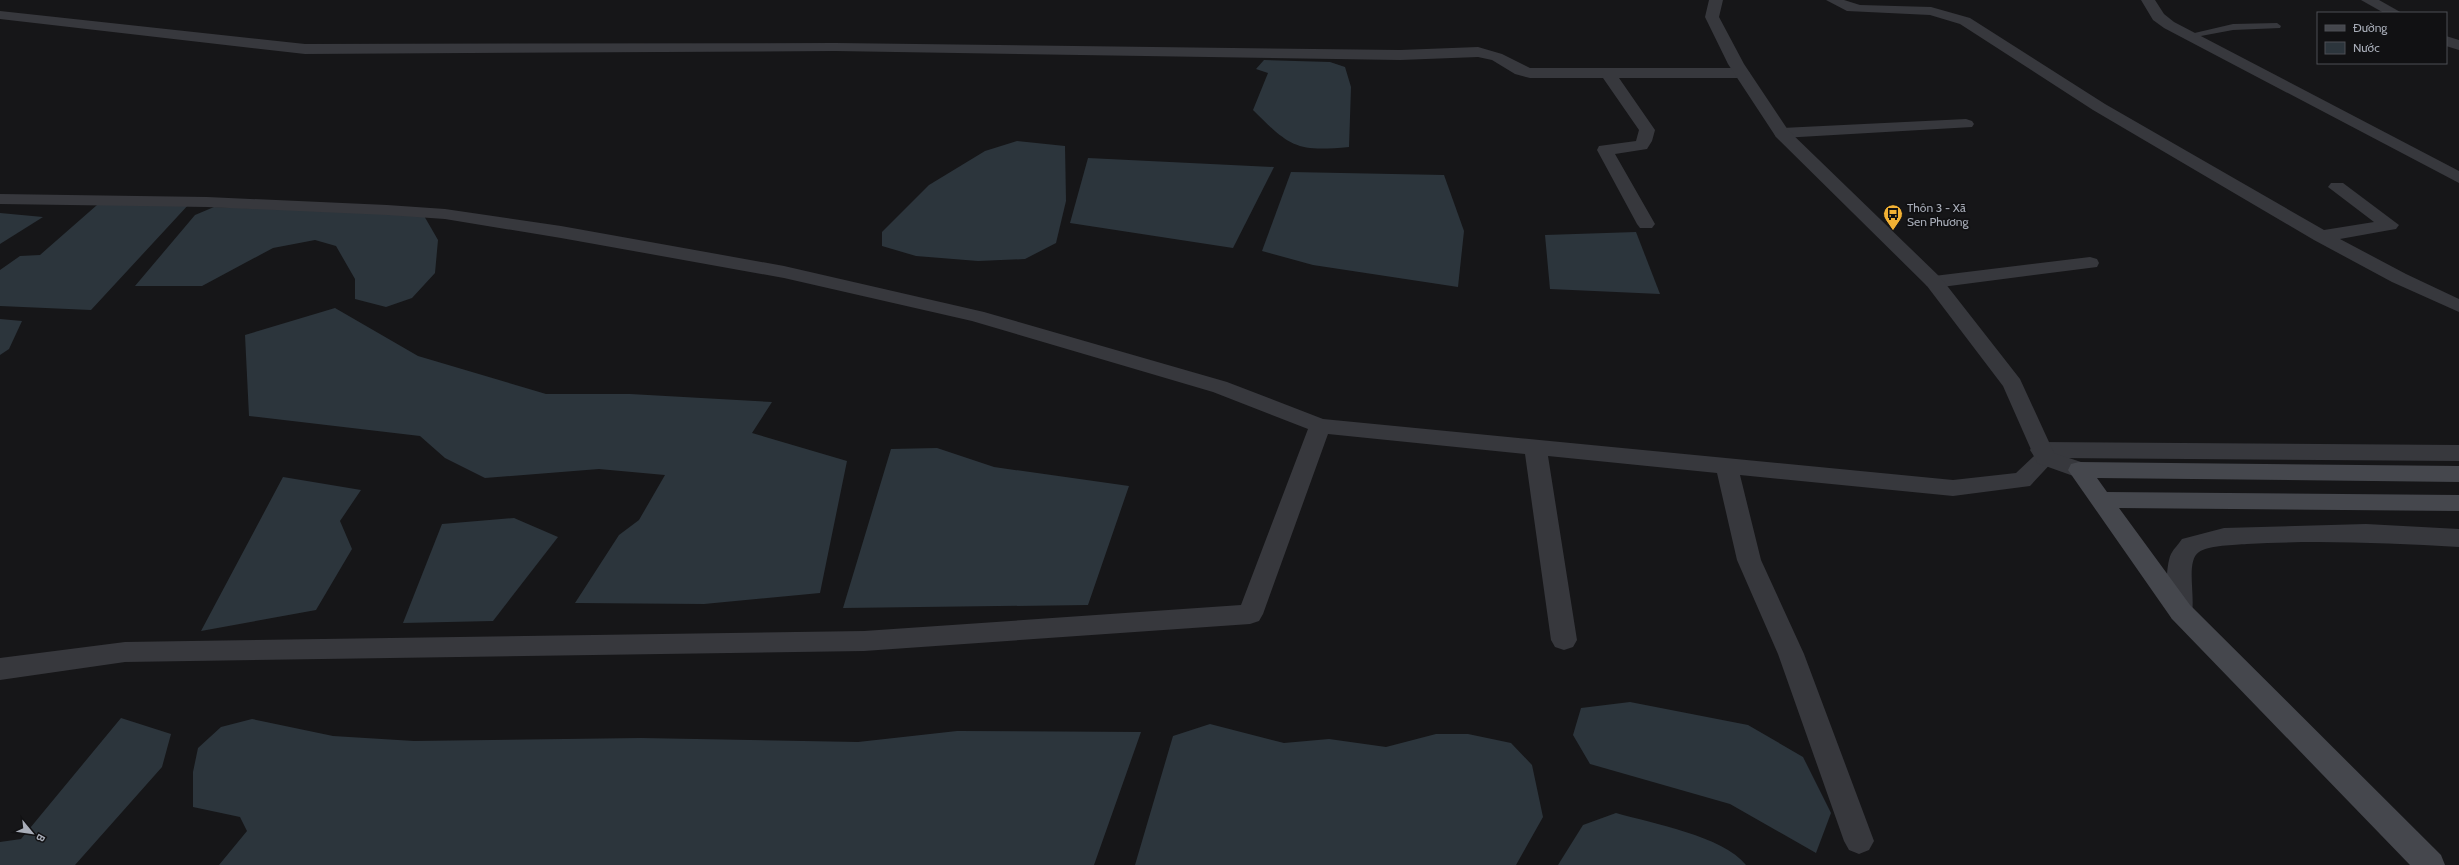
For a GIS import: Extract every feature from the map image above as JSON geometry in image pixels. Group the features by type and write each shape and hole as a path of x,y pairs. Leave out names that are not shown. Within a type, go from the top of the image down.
{"main road":[{"path":"2079,470 2459,474"},
{"path":"2079,470 2181,612 2430,865"},
{"path":"2100,500 2459,503"}],"street":[{"path":"1716,0 1712,17 1742,73 1782,133 1934,282 2014,384 2043,454 2079,470"},
{"path":"1833,0 1847,7 1860,9 1930,11 1965,21 2100,107 2321,236 2399,278 2459,306"},
{"path":"2148,0 2158,17 2456,174"},
{"path":"2368,0 2393,12"},
{"path":"0,15 305,50 819,47 1156,53 1400,55 1478,52 1497,57 1523,72 1742,73"},
{"path":"2447,40 2459,46"},
{"path":"1608,73 1646,130 1644,141 1641,145 1605,150 1646,224"},
{"path":"1782,133 1966,124"},
{"path":"2321,236 2390,225 2337,188"},
{"path":"0,199 207,202 387,210 445,214 561,232 784,272 869,293 977,316 1220,387 1320,426 1953,488 2022,480 2043,454"},
{"path":"1934,282 2090,263"},
{"path":"0,669 125,652 864,641 1250,614 1320,426"},
{"path":"1535,447 1564,640"},
{"path":"2043,454 2459,453"},
{"path":"1727,466 1749,560 1791,654 1859,841"},
{"path":"2181,612 2180,566 2183,555 2191,545 2224,537 2271,534 2366,533 2459,538"}],"lane":[{"path":"2190,35 2233,27 2277,26"}],"water":[{"path":"1264,60 1330,62 1345,67 1351,87 1349,147 1317,149 1295,144 1276,132 1253,110 1268,73 1256,69"},
{"path":"1017,141 1065,146 1066,201 1056,243 1025,259 978,261 916,256 882,246 882,232 929,185 985,151"},
{"path":"1088,158 1274,167 1233,248 1070,223"},
{"path":"1291,172 1444,175 1464,231 1458,287 1313,265 1262,251"},
{"path":"105,198 190,203 91,310 0,306 0,270 20,256 40,255"},
{"path":"214,207 423,214 438,240 435,273 412,298 386,307 355,299 355,279 336,246 315,240 273,248 202,286 135,286 195,215"},
{"path":"0,213 43,217 0,244"},
{"path":"1636,232 1660,294 1550,289 1545,235"},
{"path":"335,308 418,356 546,394 630,394 772,402 752,433 847,461 820,593 704,604 575,603 619,535 639,520 665,475 599,469 485,478 445,458 420,436 249,416 245,335"},
{"path":"0,319 22,321 9,349 0,355"},
{"path":"937,448 994,467 1129,486 1088,605 843,608 891,449"},
{"path":"283,477 361,490 340,521 352,549 316,610 201,631"},
{"path":"514,518 558,537 493,621 403,623 442,524"},
{"path":"1630,702 1748,725 1803,757 1831,813 1816,853 1730,804 1590,764 1573,735 1581,708"},
{"path":"121,718 171,734 162,767 75,865 0,865 0,842 21,839"},
{"path":"252,719 333,736 414,741 641,738 858,742 957,731 1141,732 1094,865 219,865 247,831 240,817 193,807 193,772 198,748 221,727"},
{"path":"1210,724 1284,743 1329,739 1386,747 1436,734 1468,734 1511,743 1532,765 1543,817 1516,865 1135,865 1173,736"},
{"path":"1616,813 1704,838 1735,855 1746,865 1558,865 1583,825"}],"place":[{"name":"Thôn 3 - Xã Sen Phương","path":"1893,231"}]}
